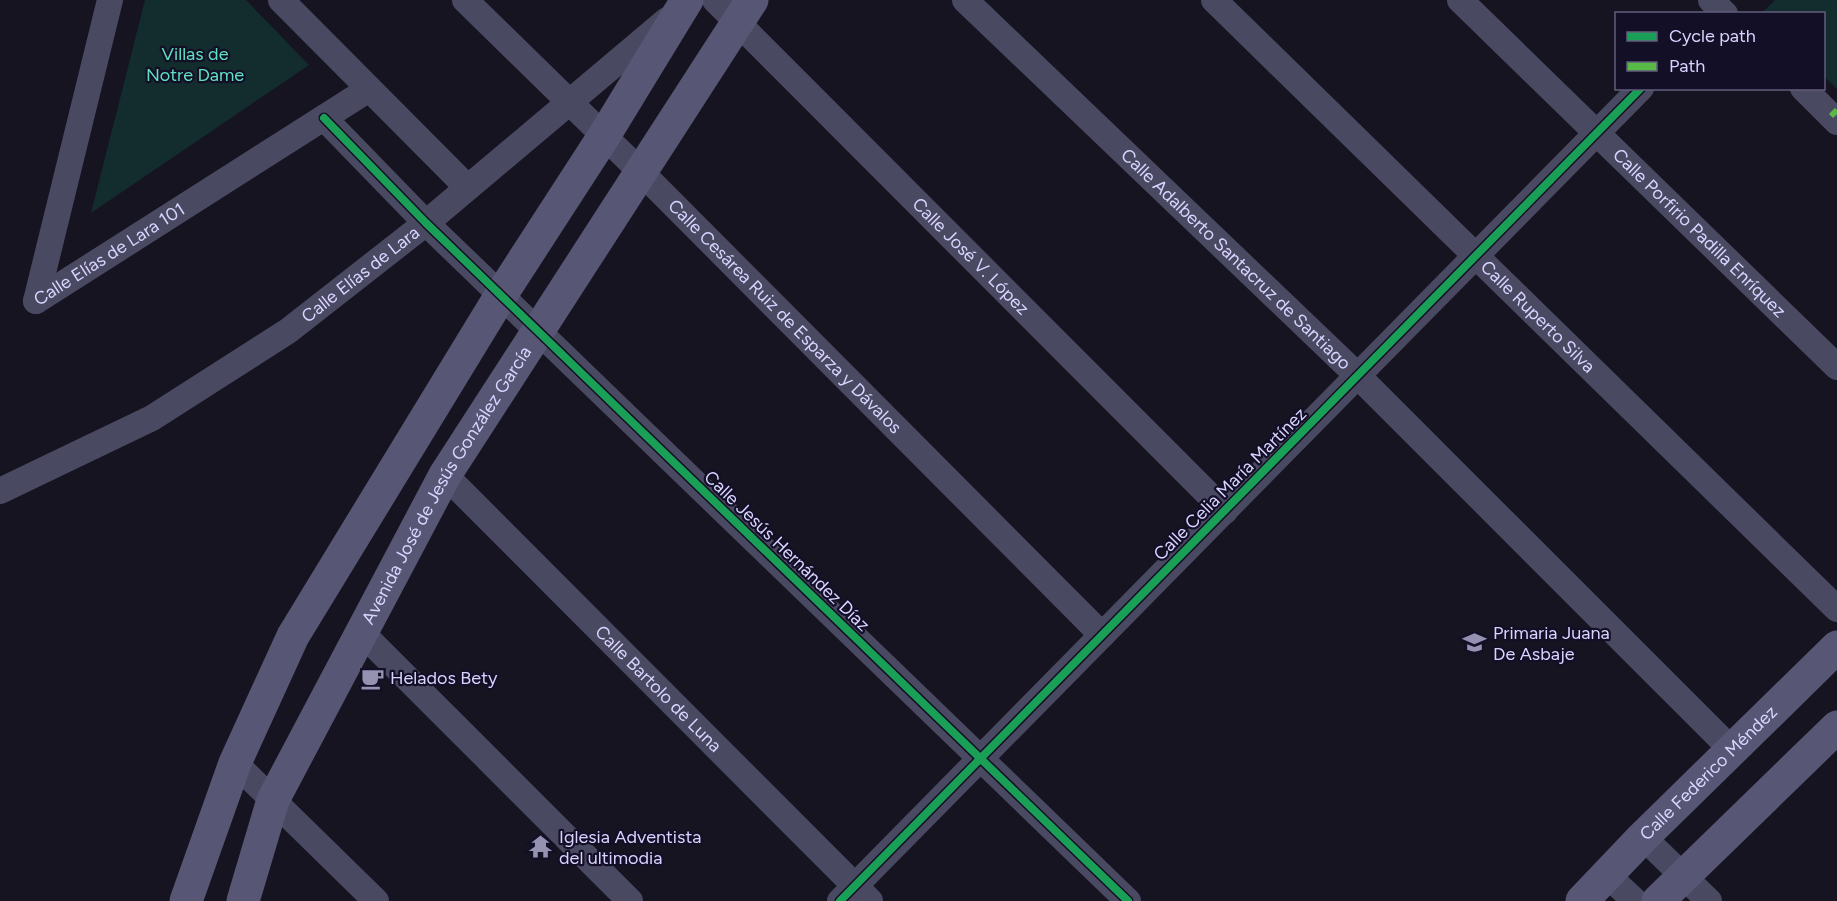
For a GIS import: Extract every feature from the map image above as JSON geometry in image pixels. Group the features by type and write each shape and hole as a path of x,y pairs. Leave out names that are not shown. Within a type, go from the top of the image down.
{"street":[{"name":"Calle Elías de Lara 101","path":"110,0 36,301 369,89"},
{"path":"281,0 468,187"},
{"name":"Calle Cesárea Ruiz de Esparza y Dávalos","path":"465,0 641,172 1102,635"},
{"name":"Calle Adalberto Santacruz de Santiago","path":"965,0 1358,376 1733,751"},
{"name":"Calle Ruperto Silva","path":"1214,0 1837,609"},
{"name":"Calle Porfirio Padilla Enríquez","path":"1460,0 1837,367"},
{"path":"186,901 235,763 293,636 501,295 604,136 685,3"},
{"name":"Calle Elías de Lara","path":"0,490 152,418 288,331 426,223 685,3"},
{"name":"Avenida José de Jesús González García","path":"243,901 273,800 445,475 641,172 735,7"},
{"name":"Calle José V. López","path":"735,7 1225,511"},
{"name":"Calle Celia María Martínez","path":"855,896 981,759 1639,90"},
{"path":"1805,90 1837,122"},
{"path":"324,117 426,223"},
{"name":"Calle Jesús Hernández Díaz","path":"426,223 1128,901"},
{"name":"Calle Bartolo de Luna","path":"445,475 855,896"},
{"path":"361,632 630,901"},
{"name":"Calle Federico Méndez","path":"1582,901 1643,837 1837,647"},
{"path":"1658,901 1837,727"},
{"path":"235,763 376,901"},
{"path":"1643,837 1709,901"},
{"path":"1607,875 1635,901"}],"green space":[{"name":"Villas de Notre Dame","path":"145,0 246,0 309,65 91,213"},
{"path":"1775,0 1837,0 1837,89 1825,77 1825,12 1763,12"}],"marked path":[{"path":"1831,116 1837,110"}],"cycle path":[{"path":"840,901 1639,90"},
{"path":"324,118 426,223 1128,901"}],"place":[{"name":"Primaria Juana De Asbaje","path":"1475,643"},
{"name":"Helados Bety","path":"372,678"},
{"name":"Iglesia Adventista del ultimodia","path":"541,847"}]}
